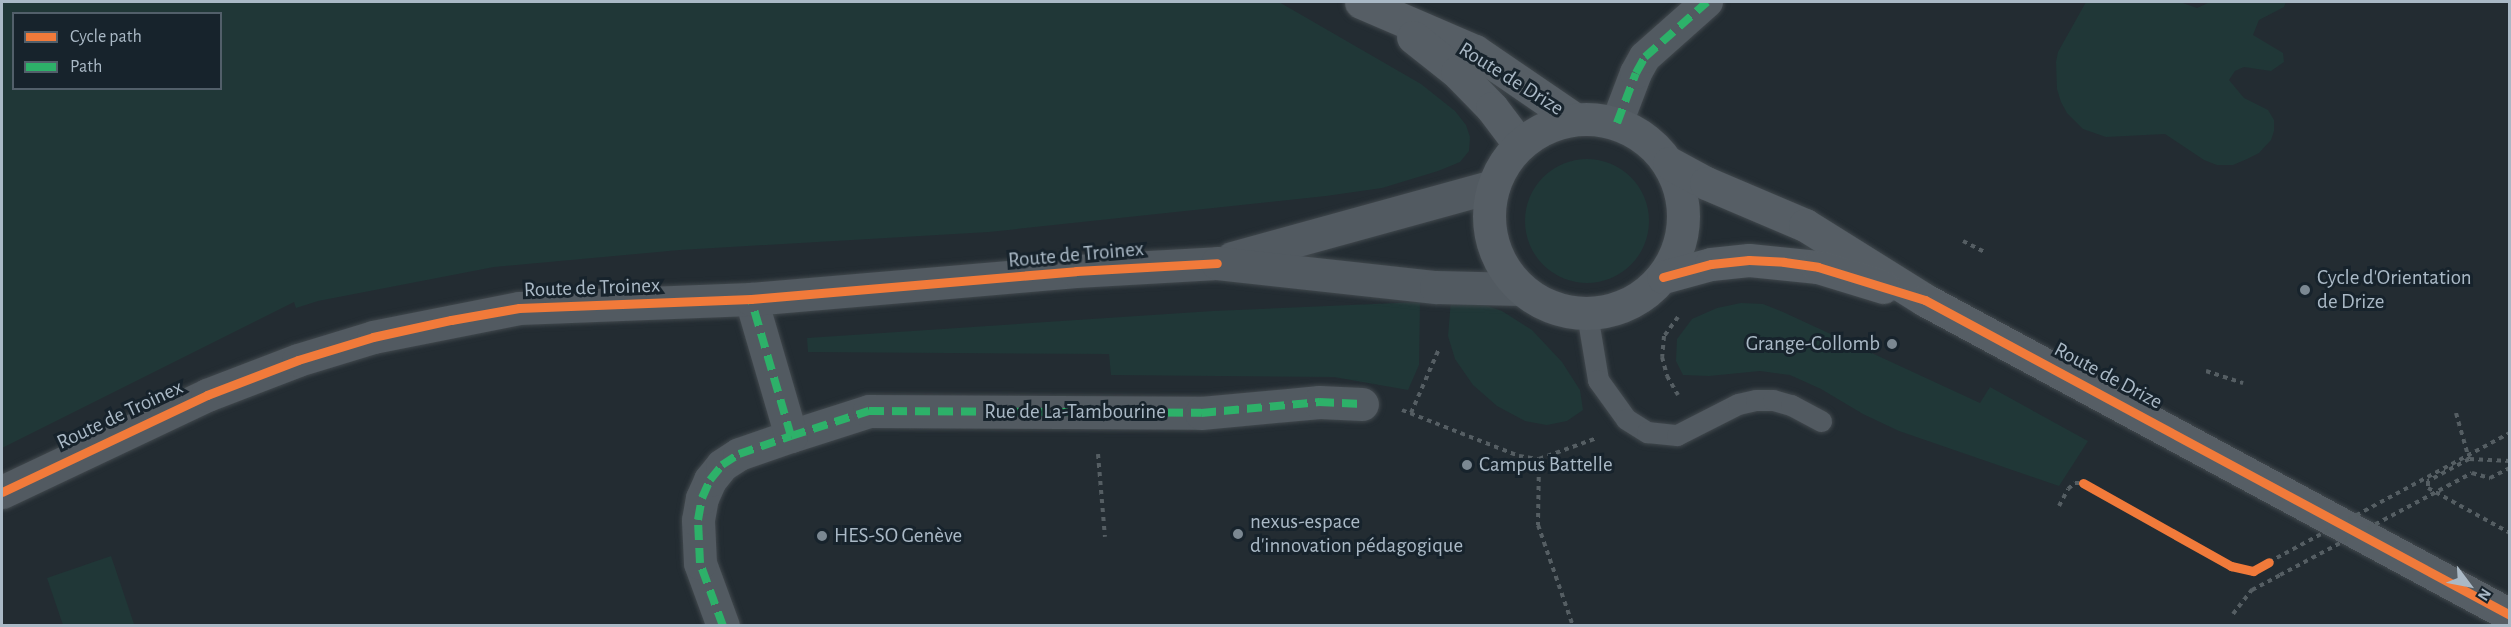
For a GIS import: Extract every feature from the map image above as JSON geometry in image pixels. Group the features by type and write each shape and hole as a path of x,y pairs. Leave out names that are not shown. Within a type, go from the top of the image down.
{"main road":[{"name":"Route de Drize","path":"1371,7 1475,51 1573,118"},
{"name":"Route de Drize","path":"1371,7 1457,72 1492,108 1520,145"},
{"name":"Route de Drize","path":"1573,118 1596,118 1617,123 1637,132 1655,146 1669,163 1681,191 1684,220 1678,250 1663,277 1641,296 1615,309 1587,314 1563,311 1541,303 1521,289 1503,267 1492,242 1489,214 1493,186 1503,163 1520,145 1545,128 1573,118"},
{"name":"Route de Drize","path":"1669,163 1706,183 1806,225 1925,300 2510,615"},
{"name":"Route de Drize","path":"1663,277 1721,263 1749,260 1784,262 1818,267 1925,300"}],"street":[{"path":"1617,123 1635,73 1645,57 1707,2"},
{"name":"Route de Troinex","path":"1217,263 1493,186"},
{"name":"Route de Troinex","path":"2,492 207,395 298,360 374,337 519,308 751,299 1076,272 1217,263 1436,287 1521,289"},
{"path":"751,299 791,436"},
{"name":"Rue de La-Tambourine","path":"723,626 699,562 698,520 702,498 710,480 722,465 739,454 870,411 1201,413 1319,402 1362,404"}],"lane":[{"path":"1587,314 1598,380 1626,419 1647,432 1677,435 1738,404 1756,400 1773,400 1791,405 1821,421"}],"path":[{"path":"1963,241 1984,252"},
{"path":"1683,312 1664,336 1662,357 1667,376 1696,427"},
{"path":"1411,413 1438,349"},
{"path":"2206,371 2243,383"},
{"path":"1362,404 1395,407 1519,456 1539,459 1601,436 1626,419"},
{"path":"1095,412 1105,537"},
{"path":"2456,413 2469,459"},
{"path":"2265,564 2510,433"},
{"path":"1539,459 1538,525 1573,626"},
{"path":"2510,461 2469,459 2428,481 2428,488 2510,533"},
{"path":"2233,614 2252,590 2472,473 2490,478 2510,468"},
{"path":"2059,506 2068,489 2075,483 2083,483 2093,488"}],"green space":[{"path":"2,2 1279,2 1421,84 1455,111 1466,125 1470,137 1469,151 1460,162 1382,188 1326,196 989,232 680,250 494,267 318,301 296,308 294,302 2,448"},
{"path":"2086,2 2180,2 2197,8 2210,2 2286,2 2284,7 2259,20 2253,35 2283,53 2284,62 2271,71 2244,67 2235,71 2229,80 2244,98 2268,110 2274,120 2271,140 2259,153 2247,159 2233,165 2217,165 2204,160 2165,134 2106,137 2083,129 2067,113 2061,102 2057,89 2056,62 2058,52"},
{"path":"1587,159 1611,164 1622,169 1631,177 1639,186 1644,197 1649,221 1644,245 1639,256 1631,265 1622,273 1611,278 1587,283 1563,278 1552,273 1543,265 1535,256 1530,245 1525,221 1530,197 1535,186 1543,177 1552,169 1563,164"},
{"path":"1451,300 1476,302 1502,311 1532,330 1562,362 1580,390 1583,410 1567,421 1547,425 1525,421 1497,406 1473,385 1455,359 1448,336"},
{"path":"1420,302 1419,365 1408,390 1334,377 1111,375 1109,354 808,352 807,338 1213,311"},
{"path":"1741,303 1763,304 1783,312 1980,403 1990,387 2088,441 2059,486 1899,431 1790,375 1760,371 1709,376 1683,375 1676,361 1677,339 1692,319 1717,308"},
{"path":"111,556 134,624 63,625 47,578"}],"marked path":[{"path":"1617,123 1636,73 1645,57 1707,2"},
{"path":"723,626 700,563 698,520 702,498 710,480 722,465 739,454 791,436 751,299"},
{"path":"791,436 869,411 1201,413 1319,402 1362,404"}],"cycle path":[{"path":"1663,277 1711,264 1749,260 1784,262 1818,267 1925,300 2510,615"},
{"path":"2,492 207,395 298,360 373,337 451,320 519,308 751,299 1076,271 1217,263"},
{"path":"2083,483 2231,566 2253,571 2269,562"}],"place":[{"name":"Cycle d'Orientation de Drize","path":"2305,290"},
{"name":"Grange-Collomb","path":"1892,344"},
{"name":"Campus Battelle","path":"1467,465"},
{"name":"nexus-espace d'innovation pédagogique","path":"1238,534"},
{"name":"HES-SO Genève","path":"822,536"}]}
